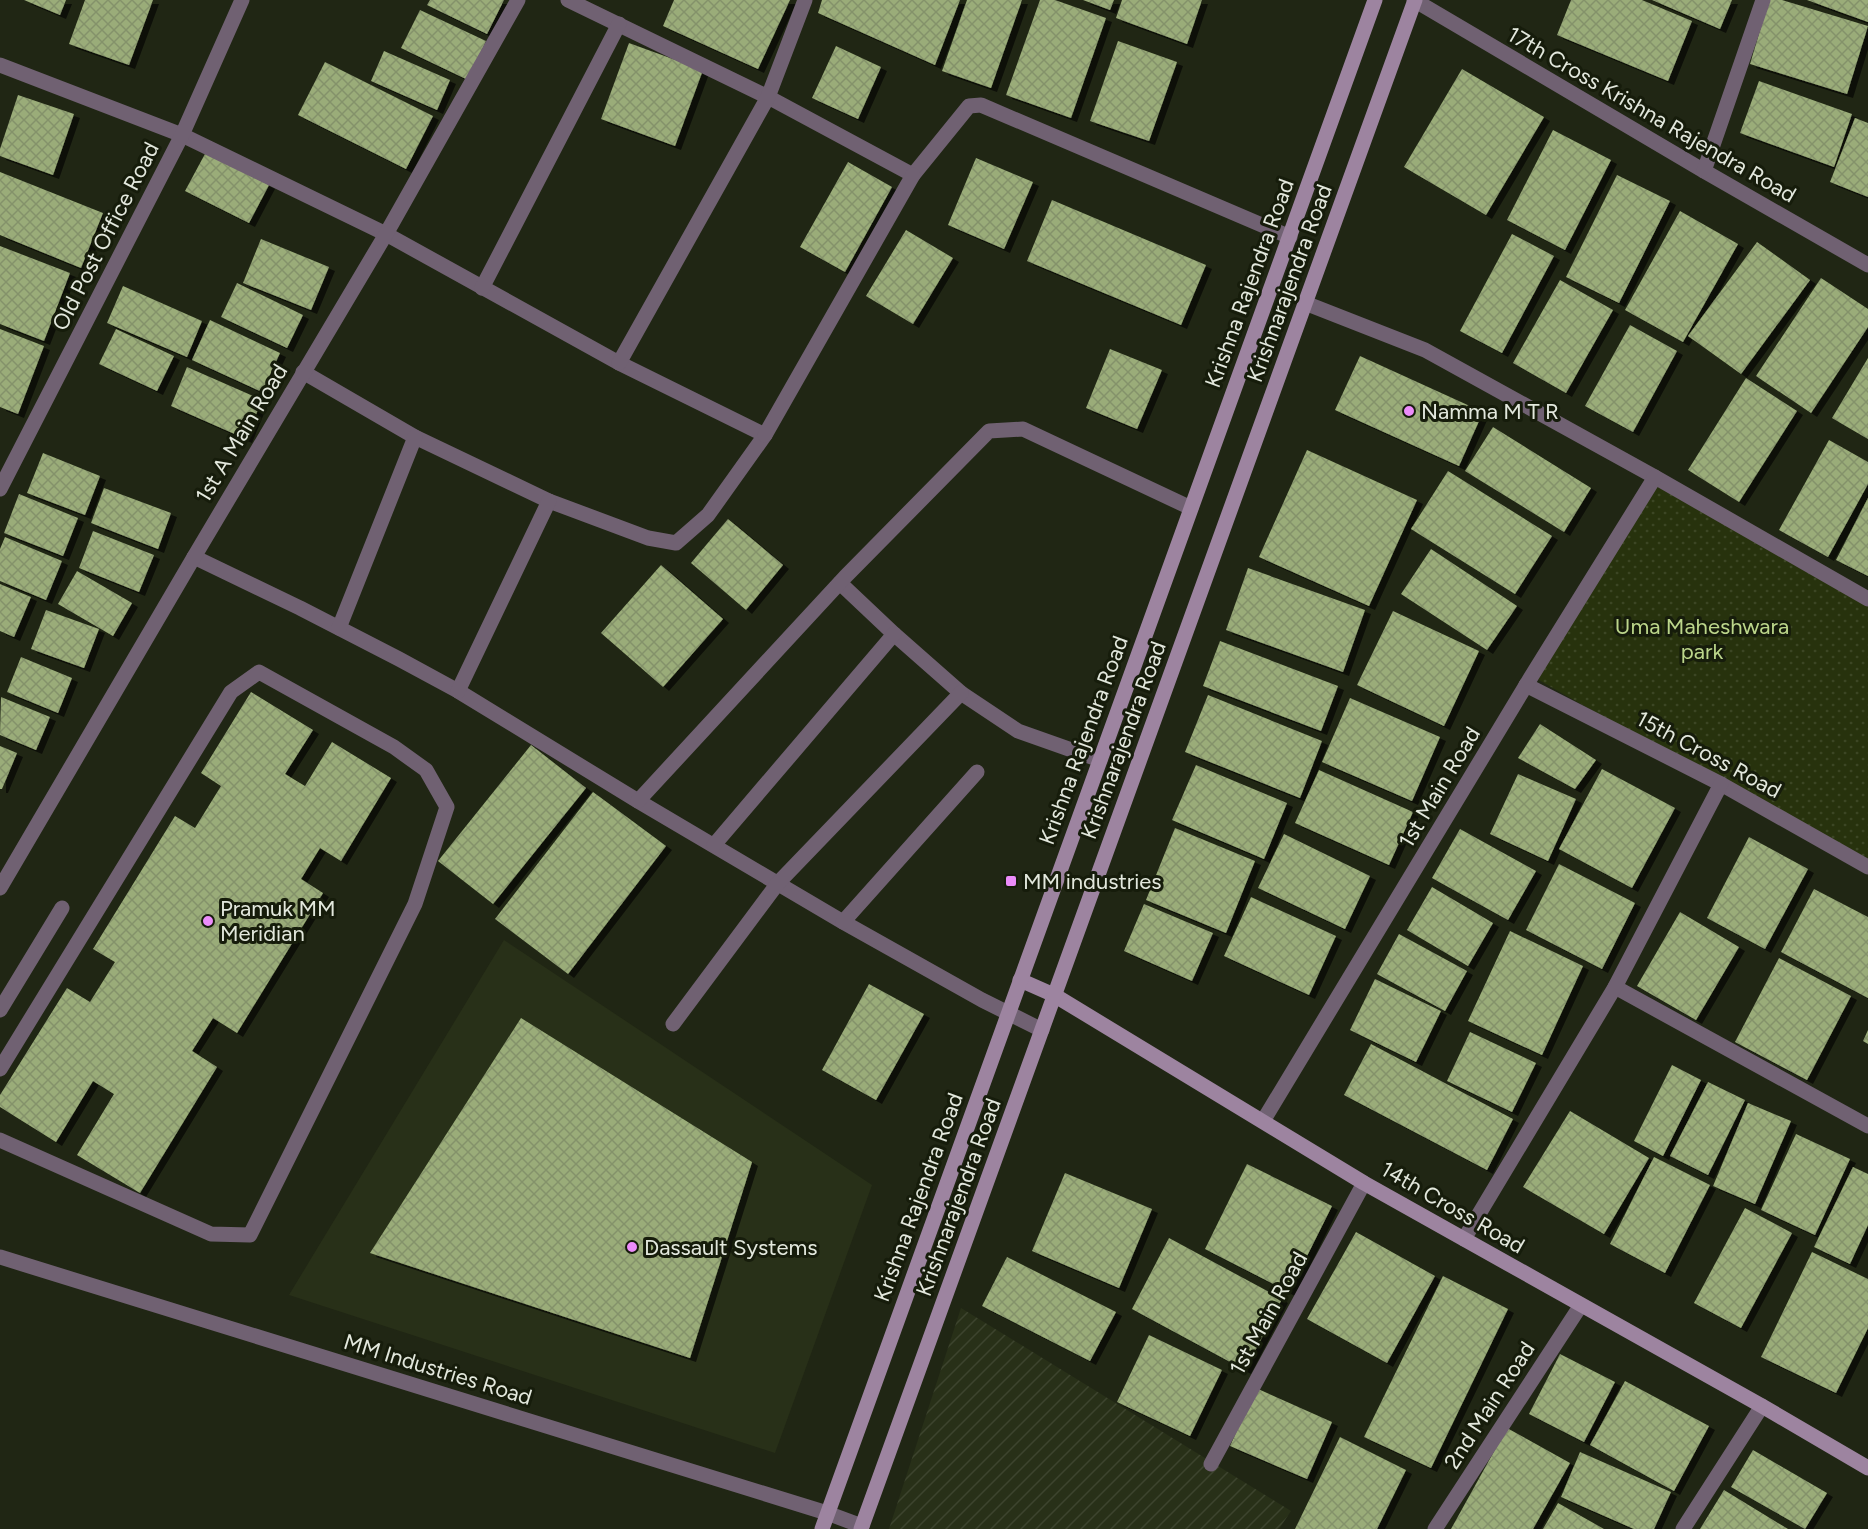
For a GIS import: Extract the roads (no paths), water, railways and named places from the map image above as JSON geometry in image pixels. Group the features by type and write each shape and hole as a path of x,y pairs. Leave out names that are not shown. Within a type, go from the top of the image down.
{"main road":[{"name":"Krishna Rajendra Road","path":"822,1529 1375,0"},
{"name":"Krishnarajendra Road","path":"862,1528 1415,0"},
{"name":"14th Cross Road","path":"1020,980 1054,995 1364,1183 1868,1468"}],"street":[{"name":"Old Post Office Road","path":"0,489 182,135 242,0"},
{"name":"1st A Main Road","path":"0,888 386,234 518,0"},
{"path":"568,0 768,97 913,175"},
{"path":"619,363 768,97 805,0"},
{"name":"17th Cross Krishna Rajendra Road","path":"1415,0 1868,265"},
{"path":"1704,171 1763,0"},
{"path":"483,288 619,24"},
{"path":"0,65 182,135 386,234 619,363 765,435"},
{"path":"303,372 415,437 549,501 648,538 676,543 708,515 765,435 913,175 969,106 981,105 1290,237"},
{"path":"1305,303 1425,350 1655,477 1868,599"},
{"path":"638,801 840,583 989,431 1023,429 1191,508"},
{"path":"339,628 415,437"},
{"name":"1st Main Road","path":"1263,1121 1655,477"},
{"path":"458,691 549,501"},
{"path":"194,557 339,628 458,691 843,922 1008,1014 1042,1030"},
{"path":"840,583 961,693 1018,731 1100,760"},
{"path":"714,845 894,634"},
{"path":"0,1070 231,692 259,672 394,747 426,770 447,807 415,904 250,1235 211,1234 0,1140"},
{"name":"15th Cross Road","path":"1526,686 1721,784 1868,867"},
{"path":"673,1024 778,883 961,693"},
{"path":"843,922 977,772"},
{"path":"1464,1239 1615,987 1721,784"},
{"path":"0,1010 62,908"},
{"path":"1615,987 1868,1126"},
{"name":"1st Main Road","path":"1211,1464 1364,1183"},
{"name":"MM Industries Road","path":"0,1257 827,1514 862,1528"},
{"name":"2nd Main Road","path":"1435,1529 1581,1305"},
{"path":"1683,1529 1762,1406"}],"place":[{"name":"Namma M T R","path":"1409,411"},
{"name":"MM industries","path":"1011,881"},
{"name":"Pramuk MM Meridian","path":"208,921"},
{"name":"Dassault Systems","path":"632,1247"}],"park label":[{"name":"Uma Maheshwara park","path":"1702,638"}]}
